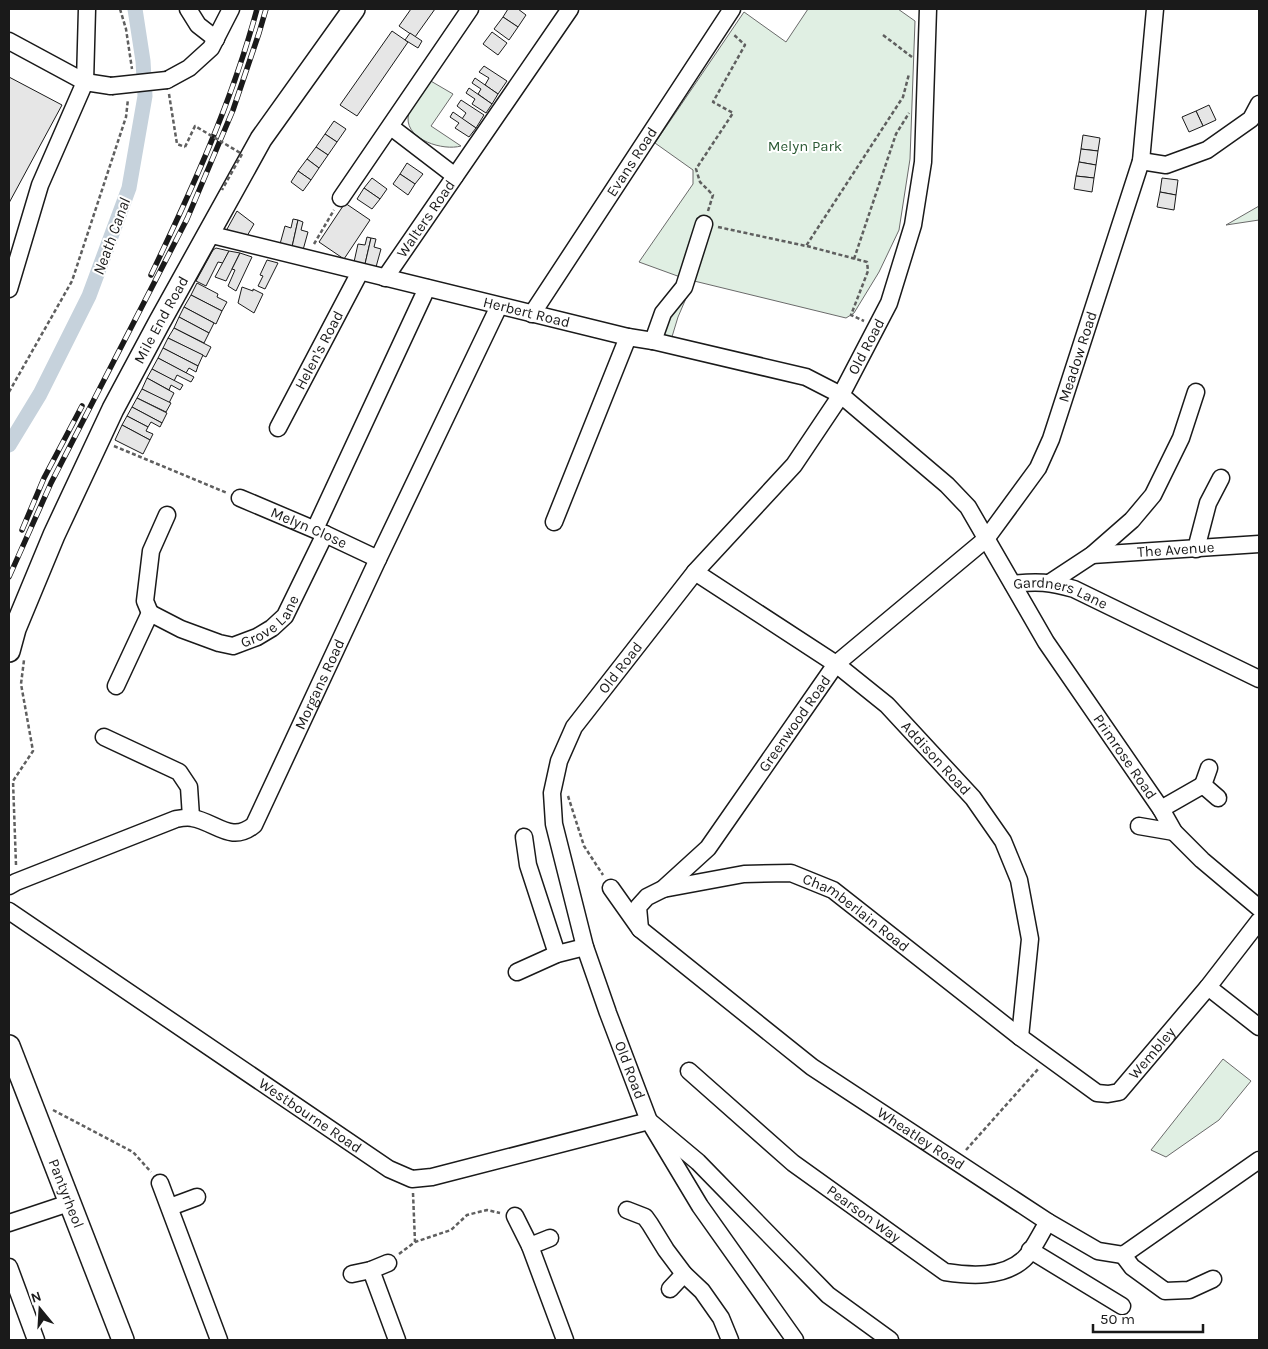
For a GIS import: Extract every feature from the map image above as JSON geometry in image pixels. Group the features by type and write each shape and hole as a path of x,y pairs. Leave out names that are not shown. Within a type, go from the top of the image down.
{"main road":[{"name":"Mile End Road","path":"17,655 15,629 54,534 113,408 261,139 354,9"},
{"name":"Pantyrheol","path":"9,1046 123,1340"}],"street":[{"path":"9,289 40,185 85,82 87,9"},
{"path":"188,9 198,25 216,39"},
{"path":"9,41 85,82 111,86 168,80 189,68 211,48 231,9"},
{"path":"341,198 470,9"},
{"path":"455,176 570,9"},
{"name":"Evans Road","path":"532,314 732,9"},
{"name":"Old Road","path":"795,1340 700,1206 649,1121 608,1013 586,947 554,824 552,793 559,761 574,727 695,572 794,465 841,395 889,303 913,225 923,162 928,9"},
{"name":"Meadow Road","path":"986,539 1038,468 1051,440 1141,161 1155,9"},
{"path":"1141,161 1166,165 1207,150 1250,119 1259,104"},
{"name":"Walters Road","path":"385,278 455,176 391,126"},
{"path":"653,341 663,314 684,287 704,224"},
{"name":"Herbert Road","path":"208,234 628,337 653,341 806,377 841,395"},
{"name":"Helen's Road","path":"278,428 360,272"},
{"name":"Grove Lane","path":"150,613 181,629 219,643 234,646 257,638 285,616 320,531 427,288"},
{"name":"Morgans Road","path":"191,817 236,834 246,831 254,825 499,306"},
{"path":"554,522 628,337"},
{"path":"1051,582 1092,555 1132,520 1153,495 1181,438 1196,392"},
{"name":"Gardners Lane","path":"841,395 947,485 968,507 1013,584 1034,581 1051,582 1074,589 1259,679"},
{"path":"1196,548 1208,503 1218,483"},
{"name":"Melyn Close","path":"240,498 320,531 378,559"},
{"path":"116,686 150,613 145,601 151,551 166,515"},
{"name":"Greenwood Road","path":"640,929 638,907 647,897 663,889 708,848 836,664 986,539"},
{"name":"The Avenue","path":"1092,555 1259,544"},
{"name":"Addison Road","path":"695,572 836,664 887,704 972,798 1003,841 1019,880 1030,940 1020,1037"},
{"name":"Primrose Road","path":"1013,584 1046,642 1161,809 1174,832 1202,860 1259,908"},
{"path":"13,884 176,819 191,817 189,787 179,772 104,737"},
{"path":"1161,809 1202,785 1208,768"},
{"path":"1202,785 1218,798"},
{"path":"1138,826 1174,832"},
{"path":"524,837 528,865 557,954"},
{"name":"Chamberlain Road","path":"663,889 744,874 791,872 833,890 1020,1037"},
{"name":"Wheatley Road","path":"611,888 640,929 812,1067 1048,1222 1098,1251 1123,1255"},
{"name":"Westbourne Road","path":"9,911 389,1169 412,1179"},
{"name":"Wembley","path":"1020,1037 1097,1094 1120,1092 1211,983 1259,921"},
{"path":"517,972 557,954 586,947"},
{"path":"1211,983 1259,1016"},
{"path":"1211,983 1259,1027"},
{"name":"Pearson Way","path":"689,1070 793,1162 945,1272 970,1276 1006,1271 1025,1258 1048,1222"},
{"path":"412,1179 432,1177 649,1121 698,1162 828,1294 890,1340"},
{"path":"1213,1279 1189,1290 1165,1291 1132,1268 1123,1255 1259,1160"},
{"path":"160,1183 219,1340"},
{"path":"170,1207 197,1196"},
{"path":"9,1223 69,1203"},
{"path":"627,1210 644,1217 684,1274 702,1291 721,1318 730,1340"},
{"path":"515,1216 530,1246 565,1340"},
{"path":"530,1246 550,1238"},
{"path":"1030,1250 1122,1306"},
{"path":"352,1274 371,1270 388,1263"},
{"path":"9,1267 36,1340"},
{"path":"371,1270 397,1340"},
{"path":"670,1289 684,1274"}],"path":[{"path":"120,9 126,29 132,72"},
{"path":"730,32 745,45 713,102 732,113 696,169 700,182 712,195 704,224 806,246 867,262 868,271 851,315 876,326"},
{"path":"883,35 914,59"},
{"path":"806,246 903,97 911,68"},
{"path":"168,80 176,144 185,147 194,126 242,154 222,190"},
{"path":"9,392 72,281 126,117 129,91"},
{"path":"854,259 896,134 912,110"},
{"path":"305,258 341,198"},
{"path":"99,439 240,498"},
{"path":"13,884 14,781 33,750 17,655"},
{"path":"566,788 584,846 611,888"},
{"path":"955,1162 1048,1058"},
{"path":"51,1108 133,1152 160,1183"},
{"path":"412,1179 415,1242"},
{"path":"388,1263 415,1242 451,1230 467,1215 487,1210 515,1216"}],"green space":[{"name":"Melyn Park","path":"808,9 898,9 915,21 910,159 899,230 879,272 854,313 846,318 690,280 690,289 671,340 648,333 683,278 639,262 693,184 693,170 655,143 744,12 786,42"},
{"path":"429,80 453,94 431,126 461,146 445,147 427,142 413,132 409,126 410,109"},
{"path":"1259,206 1259,220 1226,225"},
{"path":"1223,1059 1251,1081 1219,1120 1166,1157 1151,1150"}],"building":[{"path":"411,9 435,9 415,37 399,26"},
{"path":"508,9 518,9 526,15 518,27 503,17"},
{"path":"503,17 518,27 509,40 494,29"},
{"path":"392,31 408,42 357,116 340,105"},
{"path":"492,32 507,43 498,55 483,44"},
{"path":"410,33 422,41 418,48 405,40"},
{"path":"484,66 507,81 498,94 485,85 489,78 479,72"},
{"path":"9,77 62,105 9,203"},
{"path":"475,78 498,94 492,104 478,94 481,89 472,83"},
{"path":"469,88 492,104 486,113 472,104 475,99 466,93"},
{"path":"461,100 484,115 476,128 462,119 466,113 457,106"},
{"path":"1209,105 1216,120 1203,126 1196,111"},
{"path":"1196,111 1203,126 1189,132 1182,117"},
{"path":"453,112 476,128 469,137 455,128 459,123 450,117"},
{"path":"334,121 346,129 337,142 325,134"},
{"path":"325,134 337,142 328,155 316,147"},
{"path":"1083,135 1100,138 1098,151 1081,149"},
{"path":"316,147 328,155 319,168 307,159"},
{"path":"1081,149 1098,151 1096,165 1079,162"},
{"path":"307,159 319,168 311,180 298,171"},
{"path":"1079,162 1096,165 1094,178 1076,176"},
{"path":"407,163 423,174 415,184 400,174"},
{"path":"298,171 311,180 303,191 291,182"},
{"path":"400,174 415,184 408,195 393,184"},
{"path":"1076,176 1094,178 1092,192 1074,189"},
{"path":"372,178 387,189 380,199 364,188"},
{"path":"1162,178 1178,180 1176,195 1160,192"},
{"path":"364,188 380,199 372,209 357,199"},
{"path":"1160,192 1176,195 1174,210 1157,207"},
{"path":"345,203 370,220 344,259 319,242"},
{"path":"237,211 254,224 247,236 226,231"},
{"path":"293,219 298,220 292,247 280,244 285,226 291,228"},
{"path":"298,220 303,222 301,230 308,232 303,250 292,247"},
{"path":"367,237 371,238 365,264 354,262 358,244 365,245"},
{"path":"371,238 376,239 374,247 381,249 376,267 365,264"},
{"path":"216,248 229,251 223,263 218,262 206,286 196,281 213,250"},
{"path":"229,251 240,253 226,281 215,277"},
{"path":"240,253 252,257 236,291 228,286 235,270 232,269"},
{"path":"267,260 278,263 265,289 258,286 263,276 260,275"},
{"path":"197,283 218,294 217,297 227,302 222,311 191,295"},
{"path":"242,287 253,291 253,289 263,294 254,313 238,303"},
{"path":"191,295 222,311 216,324 184,307"},
{"path":"184,307 214,323 209,333 179,317"},
{"path":"179,317 209,333 204,343 174,328"},
{"path":"174,328 211,347 206,357 168,338"},
{"path":"168,338 203,355 198,366 163,348"},
{"path":"163,348 198,366 196,372 189,368 186,373 158,358"},
{"path":"158,358 194,377 191,382 177,375 174,381 152,369"},
{"path":"152,369 183,385 180,390 171,385 169,390 147,378"},
{"path":"147,378 174,393 169,403 142,389"},
{"path":"142,389 171,403 166,412 137,398"},
{"path":"137,398 167,413 162,423 132,407"},
{"path":"132,407 162,423 160,427 151,422 148,427 127,416"},
{"path":"127,416 148,427 146,431 153,434 150,440 122,425"},
{"path":"122,425 150,440 143,454 115,440"}],"waterway":[{"name":"Neath Canal","path":"9,445 40,394 89,296 129,188 145,96 143,61 135,9"}],"railway":[{"path":"151,275 210,145 236,78 257,9"},
{"path":"9,577 51,483 187,219 233,110 266,9"},
{"path":"22,530 44,478 82,406"}]}
